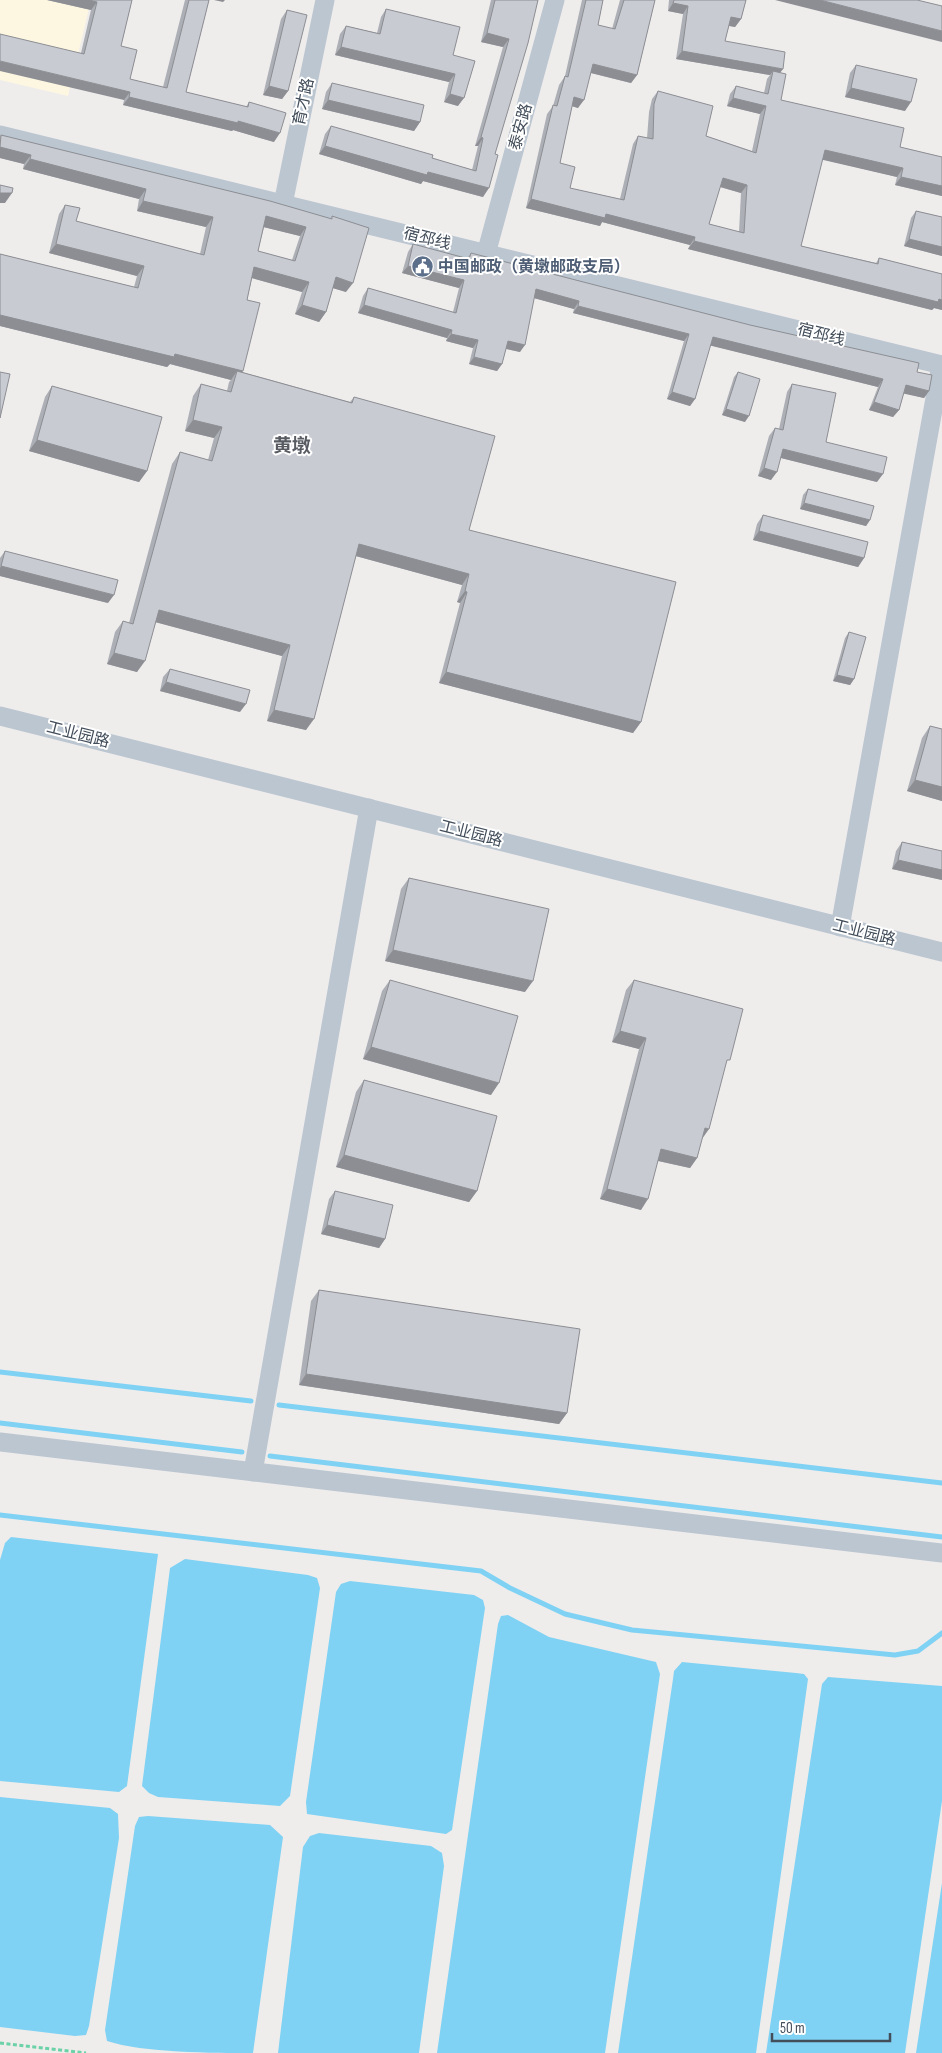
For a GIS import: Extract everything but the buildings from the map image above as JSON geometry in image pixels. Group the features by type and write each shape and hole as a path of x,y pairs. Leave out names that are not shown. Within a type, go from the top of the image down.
{"street":[{"name":"育才路","path":"283,204 325,0"},
{"name":"泰安路","path":"486,254 555,0"},
{"name":"宿邳线","path":"0,135 942,365"},
{"path":"840,927 942,365"},
{"name":"工业园路","path":"0,716 942,952"},
{"path":"253,1472 369,808"},
{"path":"0,1442 942,1553"}],"path":[{"path":"0,2043 86,2053"}],"shaded area":[{"path":"0,0 91,0 68,96 0,80"}],"water":[{"path":"11,1537 158,1554 127,1786 119,1792 0,1781 0,1560 5,1543"},
{"path":"185,1559 308,1575 317,1578 320,1588 290,1796 280,1806 158,1797 149,1793 142,1786 170,1568"},
{"path":"350,1581 474,1595 483,1600 485,1608 452,1830 446,1834 307,1814 306,1802 336,1592 341,1584"},
{"path":"508,1615 549,1637 656,1662 660,1674 605,2053 437,2053 498,1624 501,1616"},
{"path":"682,1662 804,1674 808,1679 756,2053 618,2053 674,1671"},
{"path":"828,1677 942,1686 942,1801 905,2053 766,2053 822,1684"},
{"path":"0,1797 110,1808 118,1814 119,1838 86,2035 75,2036 0,2027"},
{"path":"148,1816 270,1825 283,1837 253,2053 158,2050 107,2041 105,2030 135,1826 139,1817"},
{"path":"319,1833 431,1846 442,1853 444,1866 419,2053 278,2053 303,1847 310,1836"},
{"path":"942,1883 942,2053 916,2053"}],"waterway":[{"path":"0,1372 251,1401"},
{"path":"279,1405 942,1483"},
{"path":"0,1423 242,1452"},
{"path":"270,1456 942,1537"},
{"path":"0,1515 481,1571 510,1588 565,1614 632,1630 895,1655 918,1651 942,1633"}],"place":[{"name":"中国邮政（黄墩邮政支局）","path":"422,267"}],"district":[{"name":"黄墩","path":"292,446"}]}
